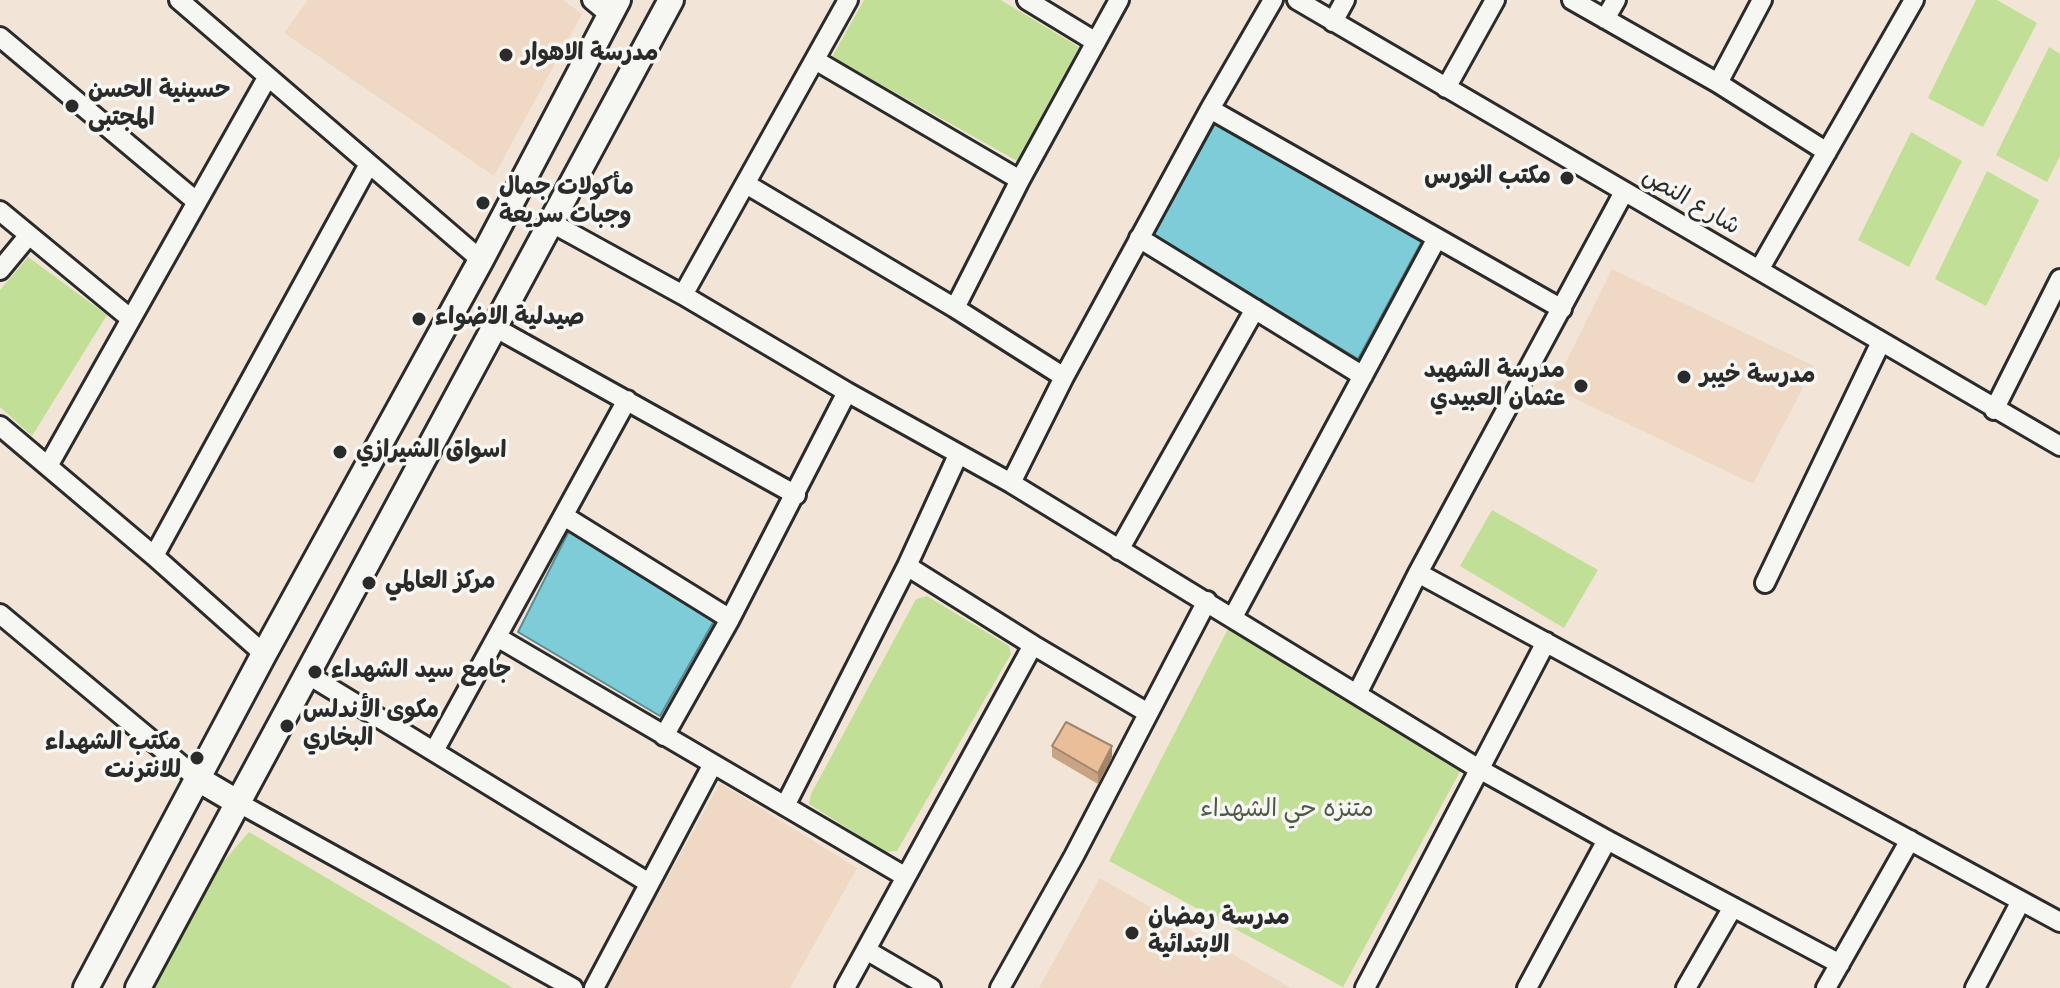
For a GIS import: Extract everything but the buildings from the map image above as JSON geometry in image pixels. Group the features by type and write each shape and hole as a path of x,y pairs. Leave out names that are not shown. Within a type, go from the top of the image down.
{"main road":[{"path":"138,988 671,0"},
{"path":"86,988 264,654 481,260 606,5"},
{"path":"198,779 237,802"}],"street":[{"path":"179,0 481,260"},
{"path":"683,295 848,0"},
{"path":"1027,0 1096,42"},
{"path":"955,308 1020,180 1119,0"},
{"path":"1011,483 1139,238 1273,0"},
{"name":"شارع النص","path":"1297,0 2060,446"},
{"path":"1333,22 1345,0"},
{"path":"1446,88 1495,0"},
{"path":"1572,0 1718,83 1827,152"},
{"path":"1605,19 1616,0"},
{"path":"1718,83 1762,0"},
{"path":"1759,270 1914,0"},
{"path":"0,37 197,202"},
{"path":"815,60 1020,180"},
{"path":"48,466 267,78"},
{"path":"1210,109 1562,309"},
{"path":"154,556 369,164"},
{"path":"746,184 955,308 1064,377"},
{"path":"1357,694 1418,573 1624,192"},
{"path":"0,211 131,319"},
{"path":"552,223 1011,483 1479,769 1840,964"},
{"path":"0,270 29,235"},
{"path":"1139,238 1363,376"},
{"path":"1233,617 1437,238"},
{"path":"1994,410 2058,289"},
{"path":"1119,550 1255,309"},
{"path":"494,327 796,495"},
{"path":"1765,583 1881,342"},
{"path":"664,736 796,495 847,392"},
{"path":"434,751 627,400"},
{"path":"0,426 264,654"},
{"path":"785,806 907,566 958,455"},
{"path":"564,516 730,619"},
{"path":"907,566 1148,713"},
{"path":"1418,573 2060,922"},
{"path":"1000,988 1074,856 1207,601"},
{"path":"0,614 198,779"},
{"path":"497,637 906,877"},
{"path":"1365,988 1546,642"},
{"path":"845,988 1033,645"},
{"path":"307,674 649,883"},
{"path":"594,988 713,764"},
{"path":"237,802 573,988"},
{"path":"1527,988 1607,840"},
{"path":"1826,988 1910,840"},
{"path":"1975,988 2021,901"},
{"path":"1686,988 1733,907"},
{"path":"866,950 931,988"}],"shaded area":[{"path":"308,0 563,0 582,14 494,176 284,33"},
{"name":"مدرسة خيبر","path":"1612,269 1814,366 1753,484 1553,388"},
{"path":"720,783 857,868 790,988 606,988"},
{"name":"مدرسة رمضان الابتدائية","path":"1100,878 1291,988 1039,988"}],"green space":[{"path":"864,0 1001,0 1079,47 1017,161 832,57"},
{"path":"1976,0 1997,0 2037,23 1983,127 1928,98"},
{"path":"2049,47 2060,54 2060,156 2047,182 1996,155"},
{"path":"1911,132 1962,161 1909,267 1858,240"},
{"path":"1987,171 2039,200 1986,306 1935,279"},
{"path":"28,257 107,315 32,436 0,407 0,290"},
{"path":"1492,510 1598,570 1564,628 1460,566"},
{"path":"927,596 1009,646 1011,654 897,851 885,852 809,804 811,794 916,599"},
{"name":"متنزه حي الشهداء","path":"1229,627 1463,766 1343,987 1109,861"},
{"path":"249,832 513,988 153,988 177,915"}],"water":[{"path":"1215,124 1422,241 1358,359 1153,234"},
{"path":"569,531 714,621 660,716 518,632"}],"place":[{"name":"مدرسة الاهوار","path":"506,55"},
{"name":"حسينية الحسن المجتبى","path":"72,106"},
{"name":"مكتب النورس","path":"1567,178"},
{"name":"مأكولات جمال وجبات سريعة","path":"483,203"},
{"name":"صيدلية الاضواء","path":"419,319"},
{"name":"مدرسة خيبر","path":"1684,377"},
{"name":"مدرسة الشهيد عثمان العبيدي","path":"1581,386"},
{"name":"اسواق الشيرازي","path":"340,452"},
{"name":"مركز العالمي","path":"369,583"},
{"name":"جامع سيد الشهداء","path":"315,672"},
{"name":"مكوى الأندلس البخاري","path":"287,726"},
{"name":"مكتب الشهداء للانترنت","path":"197,758"},
{"name":"مدرسة رمضان الابتدائية","path":"1132,933"}]}
